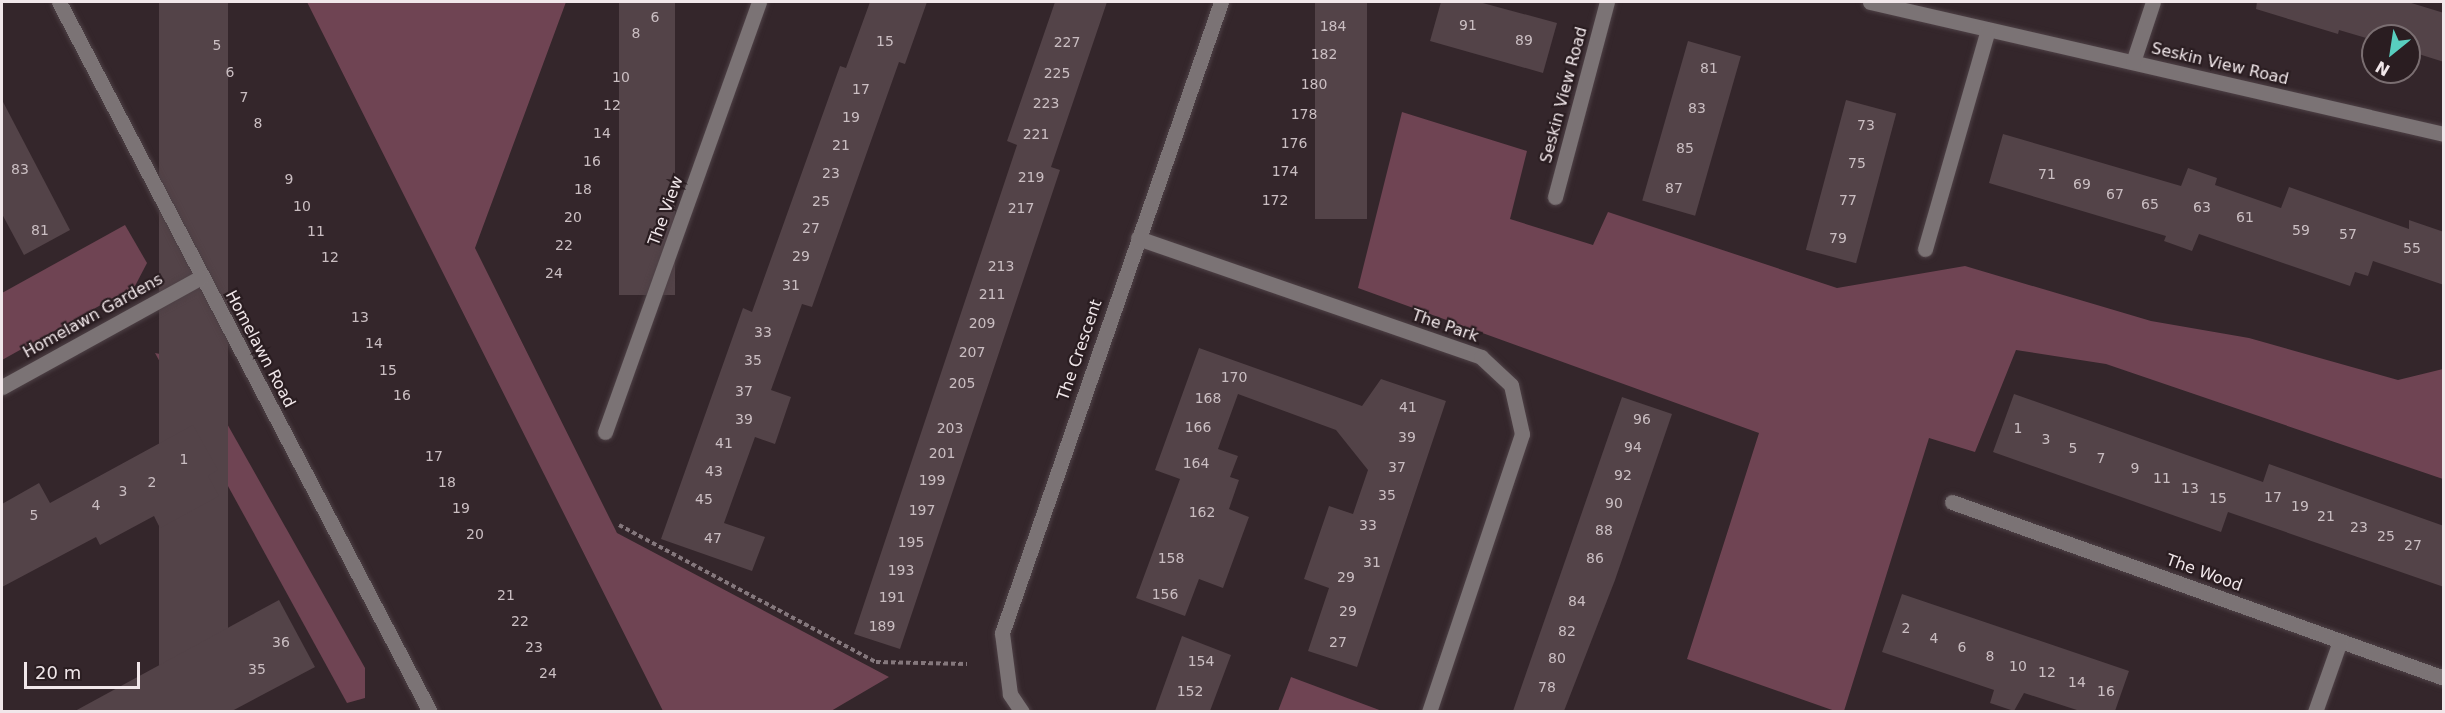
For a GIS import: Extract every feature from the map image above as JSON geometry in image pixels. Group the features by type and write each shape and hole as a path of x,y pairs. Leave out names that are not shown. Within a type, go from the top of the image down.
{"street":[{"name":"Homelawn Road","path":"59,2 427,710"},
{"name":"The View","path":"605,432 759,2"},
{"name":"The Crescent","path":"1022,711 1010,694 1002,633 1221,2"},
{"name":"Seskin View Road","path":"1555,197 1607,2"},
{"name":"Seskin View Road","path":"1870,2 2444,134"},
{"path":"2133,62 2153,2"},
{"path":"1925,249 1988,30"},
{"name":"The Park","path":"1138,238 1481,357 1511,385 1522,434 1429,711"},
{"name":"Homelawn Gardens","path":"2,387 201,277"},
{"name":"The Wood","path":"1952,502 2444,678"},
{"path":"2315,711 2340,641"}],"path":[{"path":"619,525 876,662 967,664"}],"shaded area":[{"path":"307,2 566,2 475,248 617,533 889,677 831,711 663,711"},
{"path":"1402,112 1527,151 1510,219 1593,245 1608,212 1837,288 1965,266 2151,321 2249,338 2398,380 2443,369 2443,479 2106,364 2016,350 1975,452 1929,438 1844,711 1835,711 1687,659 1759,433 1358,288"},
{"path":"125,225 147,263 135,286 2,360 2,293"},
{"path":"155,353 191,360 365,668 365,698 347,703"},
{"path":"1291,677 1382,711 1278,711"}],"building":[{"path":"159,2 228,2 228,712 159,712"},
{"path":"619,2 675,2 675,295 619,295"},
{"path":"870,2 927,2 905,64 899,62 812,307 802,304 771,390 791,397 775,444 755,437 724,523 765,537 752,571 661,539 743,308 752,312 840,66 846,68"},
{"path":"1055,2 1107,2 1051,167 1060,170 900,649 854,634 1017,145 1007,141"},
{"path":"1315,2 1367,2 1367,219 1315,219"},
{"path":"1441,2 1479,2 1557,23 1543,73 1430,41"},
{"path":"2257,2 2408,2 2444,13 2444,62 2421,55 2421,24 2361,24 2361,36 2339,30 2338,34 2256,9"},
{"path":"1688,41 1741,56 1695,216 1642,201"},
{"path":"2,100 70,230 24,255 2,214"},
{"path":"1846,100 1896,113 1856,263 1806,250"},
{"path":"2003,134 2181,186 2188,168 2217,178 2215,185 2281,208 2289,187 2409,229 2409,220 2444,232 2444,285 2373,261 2368,276 2355,272 2350,286 2199,234 2192,251 2164,241 2166,236 1989,183"},
{"path":"1199,348 1362,406 1381,379 1446,401 1357,667 1308,651 1329,588 1304,579 1329,506 1353,514 1368,470 1336,430 1238,394 1218,449 1238,456 1230,477 1239,480 1229,509 1249,517 1223,588 1199,579 1185,616 1136,598 1180,479 1155,470"},
{"path":"2014,394 2263,482 2269,464 2444,526 2444,587 2228,512 2221,532 1993,452"},
{"path":"1622,397 1672,414 1615,580 1564,711 1513,711"},
{"path":"193,425 218,470 208,476 219,496 160,528 154,516 100,545 96,537 2,587 2,504 39,483 50,503"},
{"path":"1902,594 2129,671 2115,711 2080,711 2024,693 2014,711 1990,703 1994,690 1882,652"},
{"path":"279,600 315,667 232,711 75,711"},
{"path":"1182,636 1231,655 1210,711 1155,711"}]}
